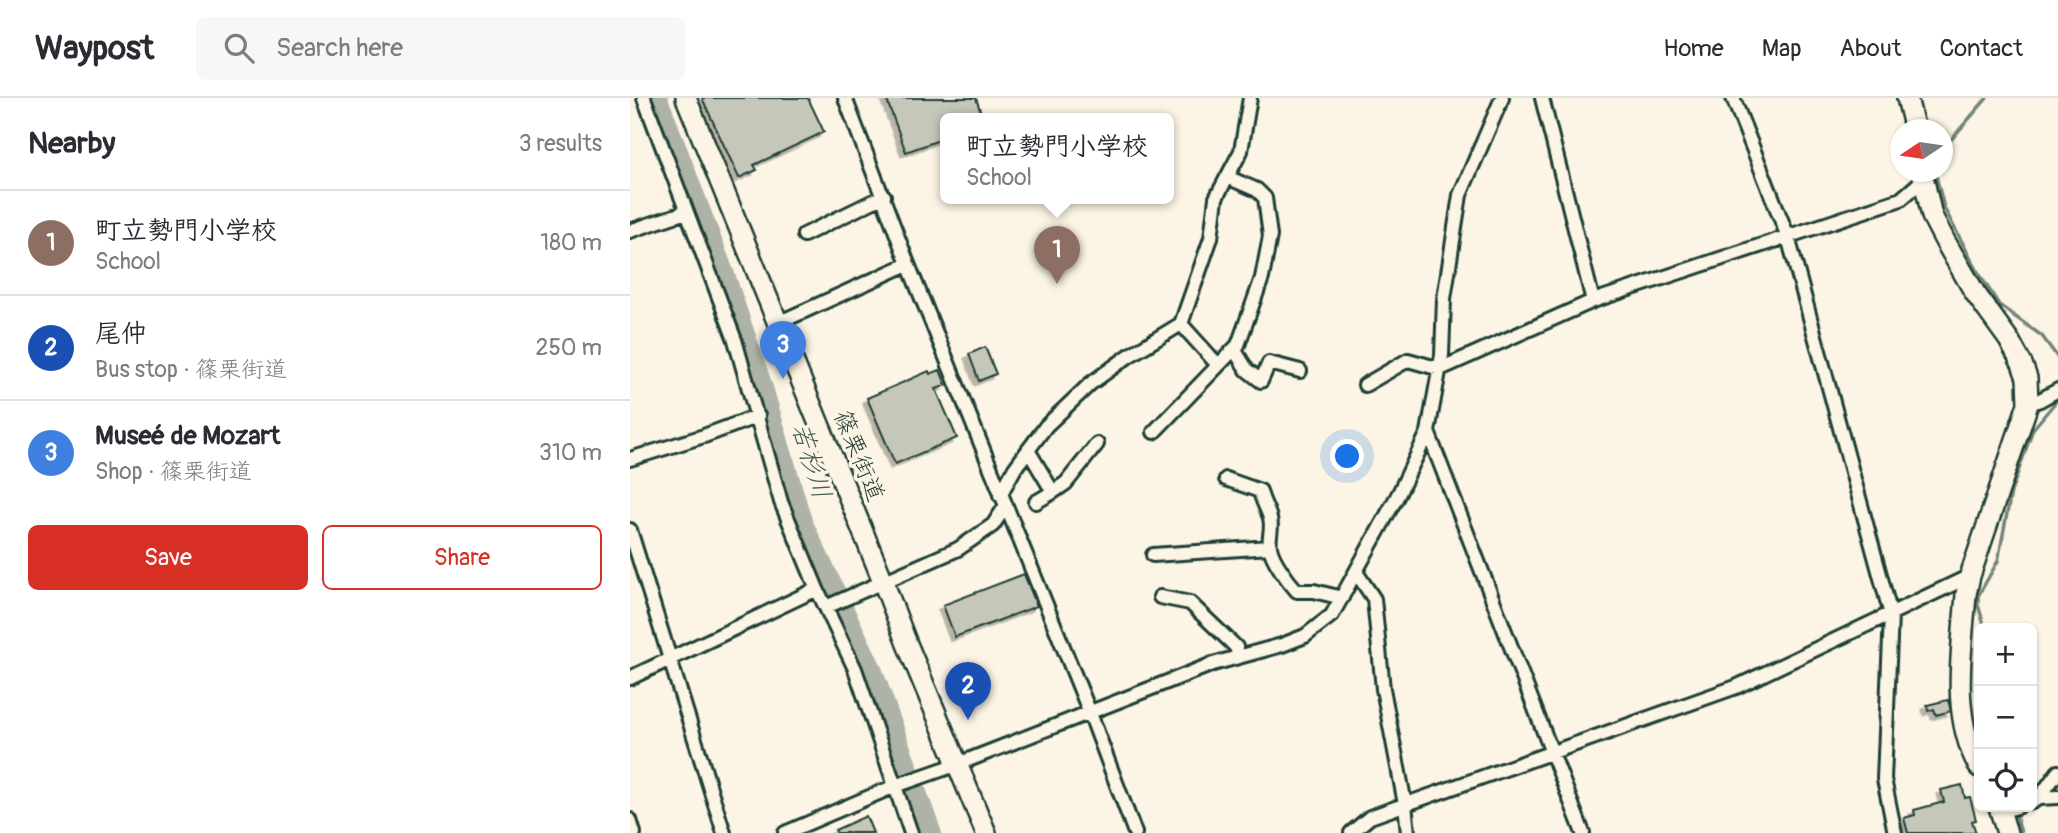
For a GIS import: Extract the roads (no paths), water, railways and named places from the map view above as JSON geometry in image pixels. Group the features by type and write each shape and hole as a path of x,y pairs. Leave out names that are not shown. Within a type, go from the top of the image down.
{"main road":[{"name":"篠栗街道","path":"687,98 986,833"},
{"path":"1907,98 1912,119"},
{"path":"1924,182 1932,216 1945,242 1975,293 2009,340 2026,378 2028,404 1966,594 1961,708 1966,734 1974,754"},
{"path":"2007,812 2007,833"}],"street":[{"path":"644,98 736,340 781,502 817,589 855,669 911,833"},
{"path":"845,98 908,264 1090,713 1135,833"},
{"path":"826,607 958,549 993,525 1028,450 1045,426 1090,384 1130,355 1181,324 1211,238 1216,198 1241,151 1250,98"},
{"path":"785,833 895,786 1213,664 1305,636 1332,615 1428,432 1440,369 1444,299 1460,195 1502,98"},
{"path":"1542,98 1593,301"},
{"path":"1732,98 1788,237 1891,615 1884,779 1895,833"},
{"path":"1153,432 1234,349 1243,333 1262,278 1270,236 1265,198 1257,190 1227,177"},
{"path":"1364,385 1408,360 1440,369 1593,301 1901,199 1917,182"},
{"path":"804,235 884,196"},
{"path":"630,231 687,212"},
{"path":"778,323 908,264"},
{"path":"1181,324 1218,365"},
{"path":"1234,349 1247,370 1261,381 1269,363 1300,371"},
{"path":"2028,404 2058,390"},
{"path":"630,459 758,416"},
{"path":"1428,432 1583,833"},
{"path":"1036,502 1066,483 1097,444"},
{"path":"1028,450 1053,492"},
{"path":"1226,479 1260,491 1263,506 1270,518 1270,547 1285,578 1297,590 1342,598"},
{"path":"630,530 724,833"},
{"path":"1153,555 1270,547"},
{"path":"1356,572 1374,599 1383,689 1408,833"},
{"path":"1351,833 1370,817 1736,687 1970,576"},
{"path":"630,678 817,589"},
{"path":"1160,597 1190,603 1236,647 1239,657"},
{"path":"2037,798 2058,772"},
{"path":"2037,800 2058,797"},
{"path":"630,820 634,833"}],"waterway":[{"name":"若杉川","path":"656,98 723,274 760,383 801,523 870,668 930,833"},
{"path":"1953,137 1987,98"},
{"path":"1938,182 1944,208 1999,305 2042,336 2058,358"},
{"path":"1983,623 1978,596 1998,561 2011,492 2033,429 2058,399"},
{"path":"2015,812 2021,833"}],"place":[{"name":"町立勢門小学校","path":"1057,284"},
{"name":"Museé de Mozart","path":"783,379"},
{"name":"尾仲","path":"968,720"}]}
